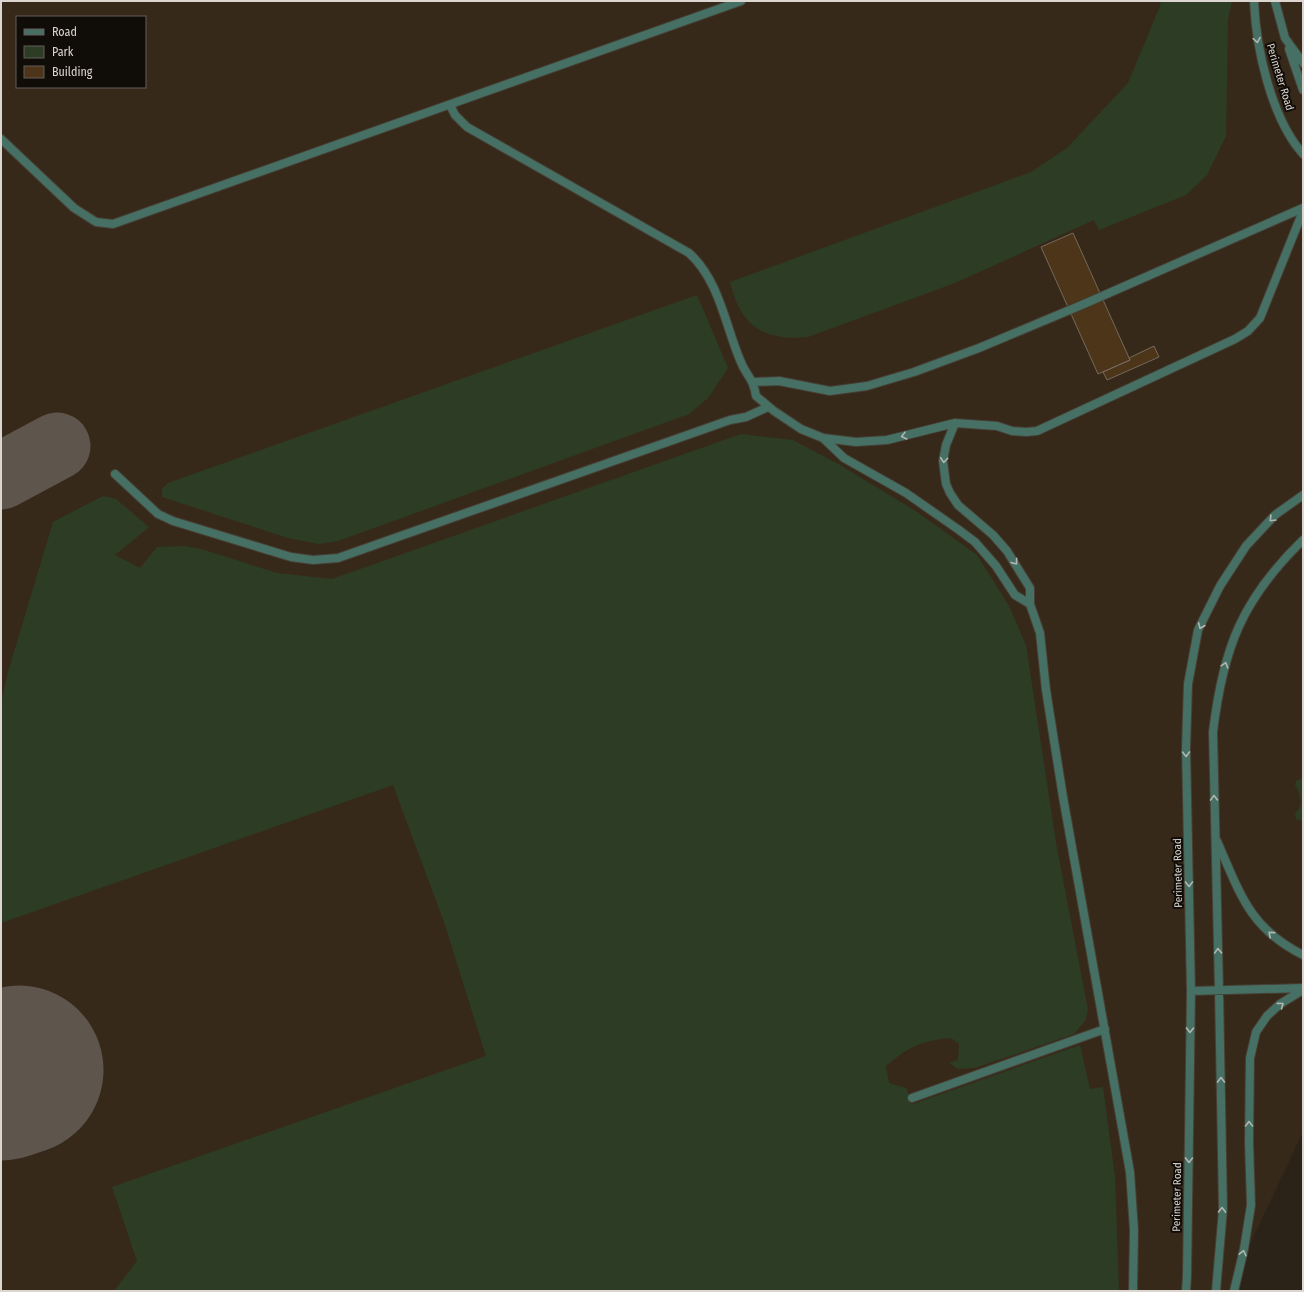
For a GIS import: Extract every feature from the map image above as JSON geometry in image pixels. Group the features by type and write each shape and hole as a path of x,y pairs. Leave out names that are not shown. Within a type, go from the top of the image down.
{"street":[{"path":"1,139 74,208 96,222 113,224 741,1"},
{"name":"Perimeter Road","path":"1254,1 1259,52 1278,112 1291,141 1303,154"},
{"name":"Perimeter Road","path":"1275,1 1285,38 1303,62"},
{"path":"1285,38 1303,90"},
{"path":"450,105 455,115 467,127 689,253 710,278 741,363 754,382 756,396 768,407 801,428 823,438 856,442 887,440 955,423 996,426 1012,431 1037,431 1235,339 1248,331 1260,318 1303,212"},
{"path":"754,382 778,381 830,391 867,386 914,372 979,348 1084,304 1303,208"},
{"path":"115,474 158,514 173,521 290,557 313,560 338,558 730,420 746,417 768,407"},
{"path":"955,423 946,445 943,461 946,484 958,506 993,535 1015,563 1030,588 1030,604 1040,633 1046,690 1062,797 1130,1172 1134,1230 1133,1291"},
{"path":"823,438 844,458 906,493 975,542 996,566 1015,595 1030,604"},
{"name":"Perimeter Road","path":"1186,1291 1191,991 1186,748 1188,684 1198,630 1220,586 1246,546 1275,515 1303,495"},
{"path":"1216,1291 1220,1261 1223,1209 1213,732 1222,675 1241,618 1257,591 1280,562 1303,540"},
{"path":"1215,837 1243,900 1255,920 1289,948 1303,955"},
{"path":"1191,991 1303,989"},
{"path":"1234,1291 1244,1249 1251,1205 1249,1142 1250,1058 1254,1038 1256,1032 1267,1016 1280,1004 1303,989"},
{"path":"912,1098 1105,1029"}],"shaded area":[{"path":"1,1 1303,1 1303,1132 1228,1291 1,1291"}],"green space":[{"path":"1161,1 1232,1 1228,20 1226,136 1207,175 1186,195 1099,230 1094,220 955,283 808,337 792,338 767,333 757,328 748,320 741,310 730,282 1031,172 1067,148 1128,83"},
{"path":"697,295 728,368 708,398 689,414 338,541 319,544 288,538 162,497 162,489 168,483"},
{"path":"741,434 793,440 840,465 917,512 977,555 1009,606 1026,645 1056,843 1088,1010 1085,1021 1074,1034 975,1068 958,1069 949,1063 958,1060 959,1044 951,1038 923,1043 909,1049 886,1066 889,1083 906,1088 913,1104 1080,1045 1090,1089 1103,1087 1115,1177 1119,1291 114,1291 137,1261 112,1187 486,1056 444,922 393,785 1,923 1,702 8,672 53,522 103,496 116,499 149,527 115,555 140,568 157,547 184,546 201,549 277,573 332,579"},
{"path":"1303,778 1303,821 1296,819 1295,814 1300,807 1301,800 1295,785 1296,781"}],"building":[{"path":"1073,233 1130,360 1098,374 1041,247"},
{"path":"1154,346 1159,357 1107,380 1103,372 1130,360 1129,358"}],"taxiway":[{"path":"1,476 57,446"}],"runway":[{"path":"1,1076 19,1070"}]}
